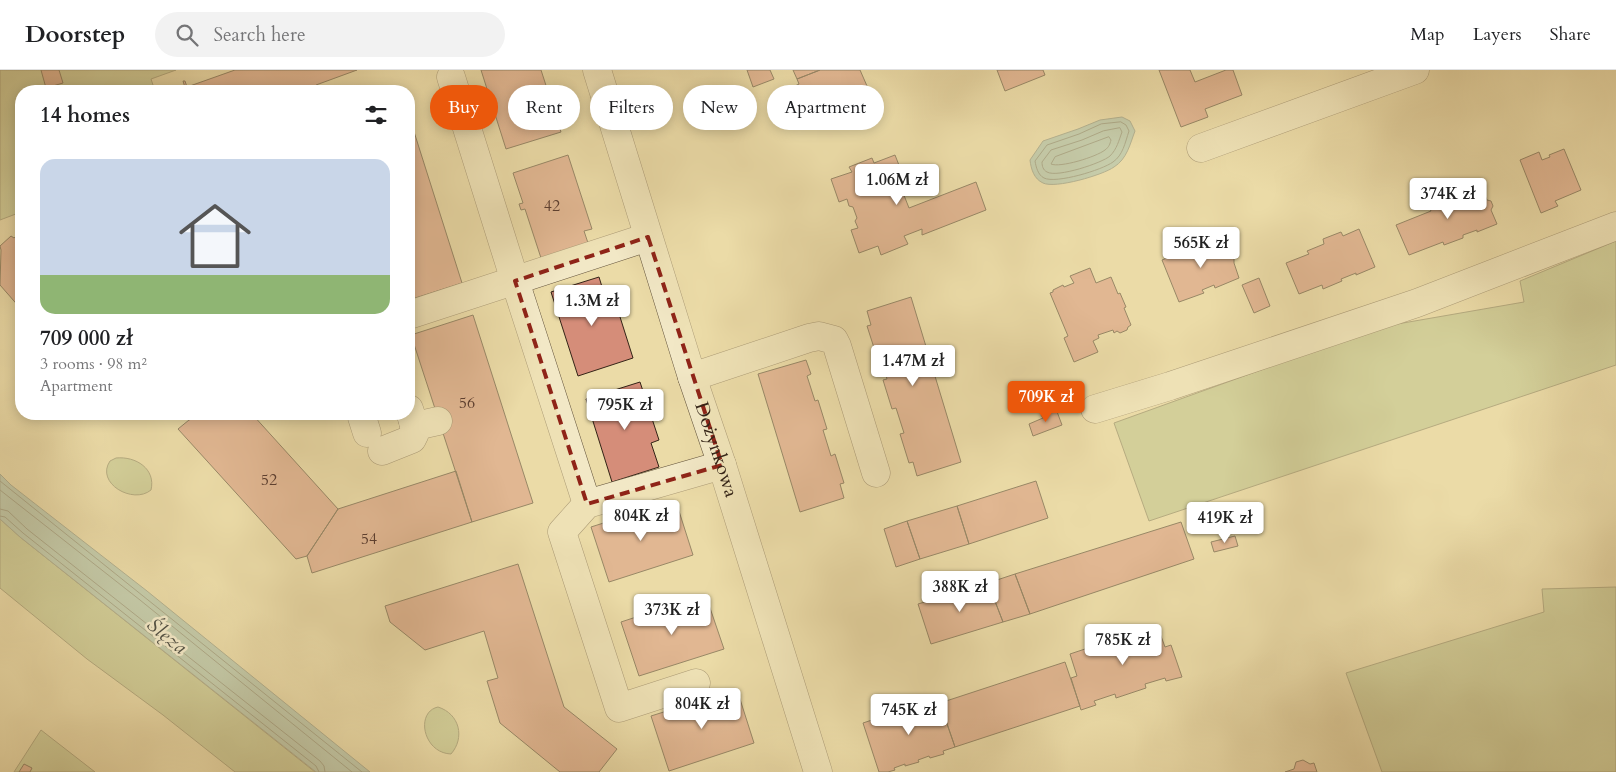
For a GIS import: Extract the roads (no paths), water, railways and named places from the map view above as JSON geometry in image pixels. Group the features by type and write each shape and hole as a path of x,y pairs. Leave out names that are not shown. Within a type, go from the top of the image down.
{"street":[{"name":"Dożynkowa","path":"597,70 692,377 722,466 818,772"},
{"path":"1202,148 1415,70"},
{"path":"451,77 588,504"},
{"path":"1095,410 1417,303 1616,226"},
{"path":"415,313 648,237"},
{"path":"692,377 809,338 819,336 834,340 876,473"},
{"path":"370,432 412,439 420,417"},
{"path":"696,683 619,708 562,532 588,504 722,466"}],"water":[{"path":"1122,117 1130,121 1135,131 1125,156 1114,167 1090,177 1068,183 1043,183 1035,176 1030,160 1043,141 1100,120"},
{"name":"Ślęza","path":"0,474 11,485 147,591 370,772 316,772 20,537 0,519"}]}
